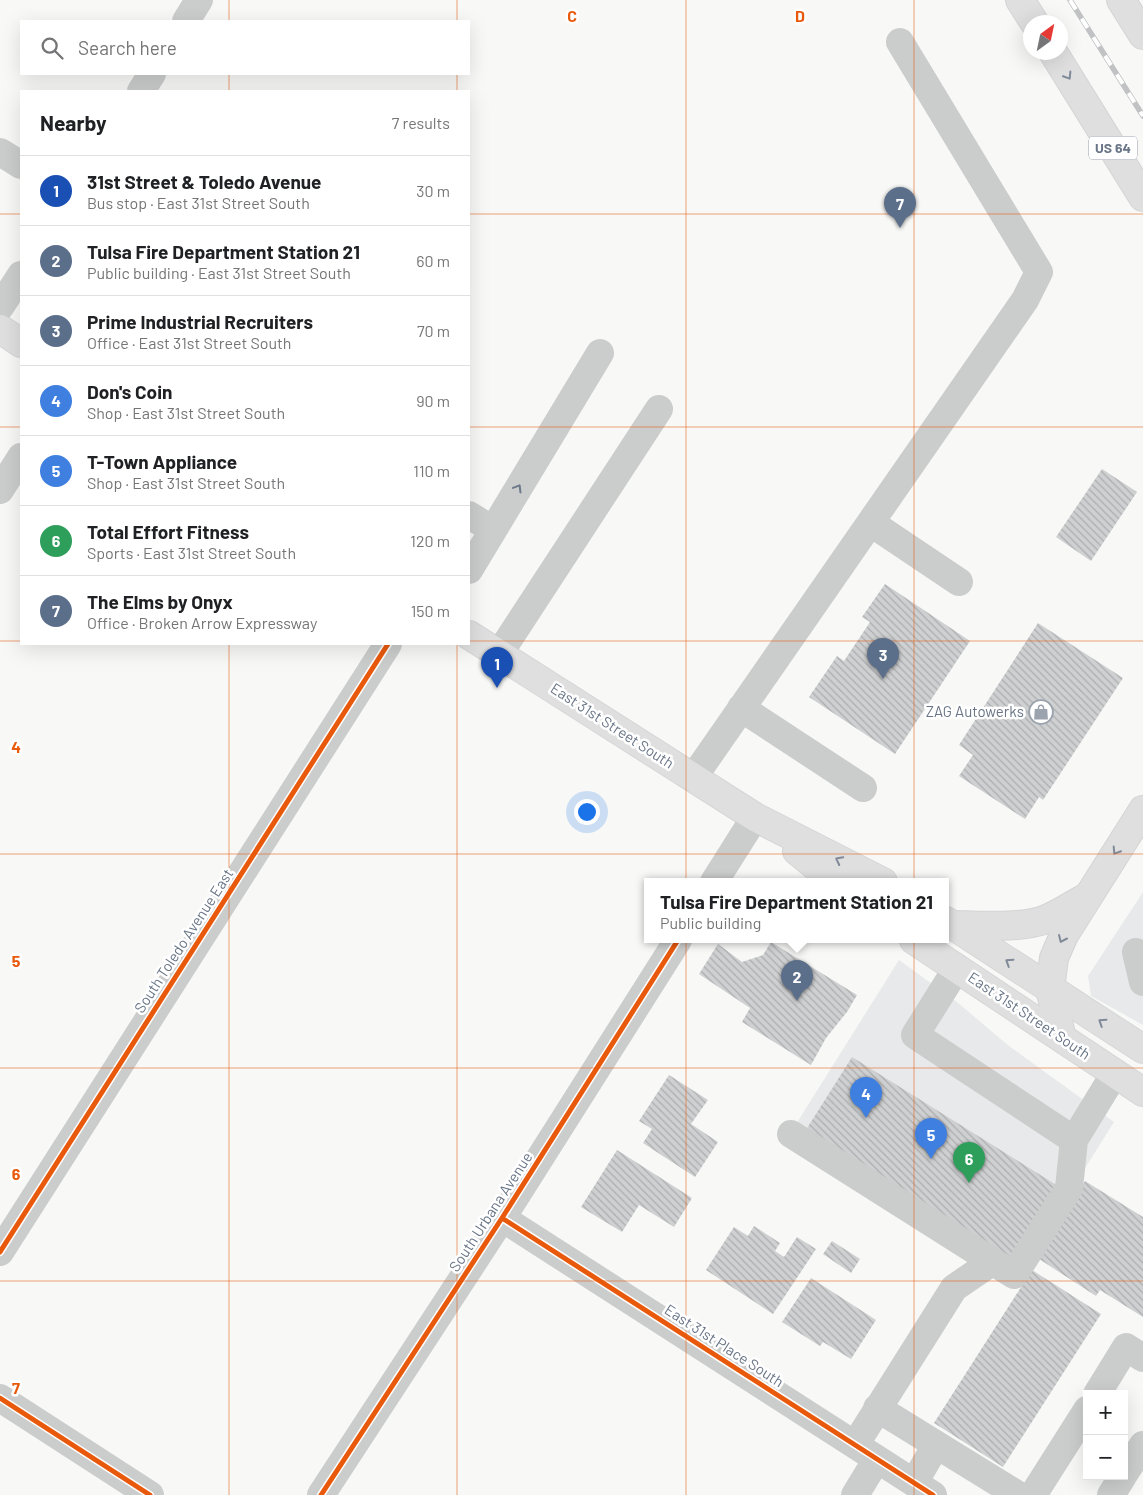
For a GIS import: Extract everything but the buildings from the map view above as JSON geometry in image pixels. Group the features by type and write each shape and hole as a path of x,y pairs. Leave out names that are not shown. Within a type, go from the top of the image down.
{"main road":[{"path":"1020,0 1030,15"},
{"path":"1121,0 1143,35"},
{"name":"US 64","path":"1058,60 1143,197"},
{"path":"0,329 20,342"},
{"name":"East 31st Street South","path":"470,636 755,817 875,878"},
{"path":"1062,1038 1050,989 1054,958 1064,935 1086,897 1143,810"},
{"name":"East 31st Street South","path":"755,817 830,878"},
{"path":"949,923 1002,925 1036,922 1045,920 1086,897"},
{"path":"949,924 1143,1049"},
{"name":"East 31st Street South","path":"919,943 1143,1092"}],"street":[{"path":"187,20 199,0"},
{"path":"693,778 1025,300 1039,272 900,42"},
{"path":"142,90 151,75"},
{"path":"0,152 20,164"},
{"path":"0,307 20,277"},
{"path":"470,568 600,352"},
{"path":"499,654 659,409"},
{"path":"0,490 20,458"},
{"path":"470,516 493,530"},
{"path":"871,523 959,582"},
{"name":"South Toledo Avenue East","path":"0,1252 387,645"},
{"path":"741,708 863,788"},
{"path":"717,878 755,817"},
{"name":"South Urbana Avenue","path":"321,1495 502,1218 676,943"},
{"path":"1136,952 1143,982"},
{"path":"957,968 915,1035 1074,1140"},
{"path":"791,1134 1014,1275 1069,1188 1074,1140 1115,1073"},
{"name":"East 31st Place South","path":"502,1218 924,1489"},
{"path":"855,1495 877,1408 954,1288 992,1262"},
{"path":"1099,1390 1126,1347 1143,1358"},
{"path":"0,1398 150,1495"},
{"path":"877,1408 1018,1495"},
{"path":"1033,1495 1083,1416"},
{"path":"1128,1467 1143,1444"},
{"path":"924,1489 936,1445"},
{"path":"1111,1495 1120,1480"}],"shaded area":[{"path":"1143,892 1143,1025 1091,996 1088,976"},
{"path":"899,960 957,1002 1009,1046 1114,1122 1013,1283 786,1140"}],"railway":[{"path":"1070,0 1143,116"}],"cycle path":[{"path":"0,1252 387,645"},
{"path":"321,1495 502,1218 676,943"},
{"path":"502,1218 933,1495"},
{"path":"0,1398 150,1495"}],"place":[{"name":"The Elms by Onyx","path":"900,228"},
{"name":"Prime Industrial Recruiters","path":"883,679"},
{"name":"31st Street & Toledo Avenue","path":"497,688"},
{"name":"ZAG Autowerks","path":"1041,712"},
{"name":"Tulsa Fire Department Station 21","path":"797,1001"},
{"name":"Don's Coin","path":"866,1118"},
{"name":"T-Town Appliance","path":"931,1159"},
{"name":"Total Effort Fitness","path":"969,1183"}]}
